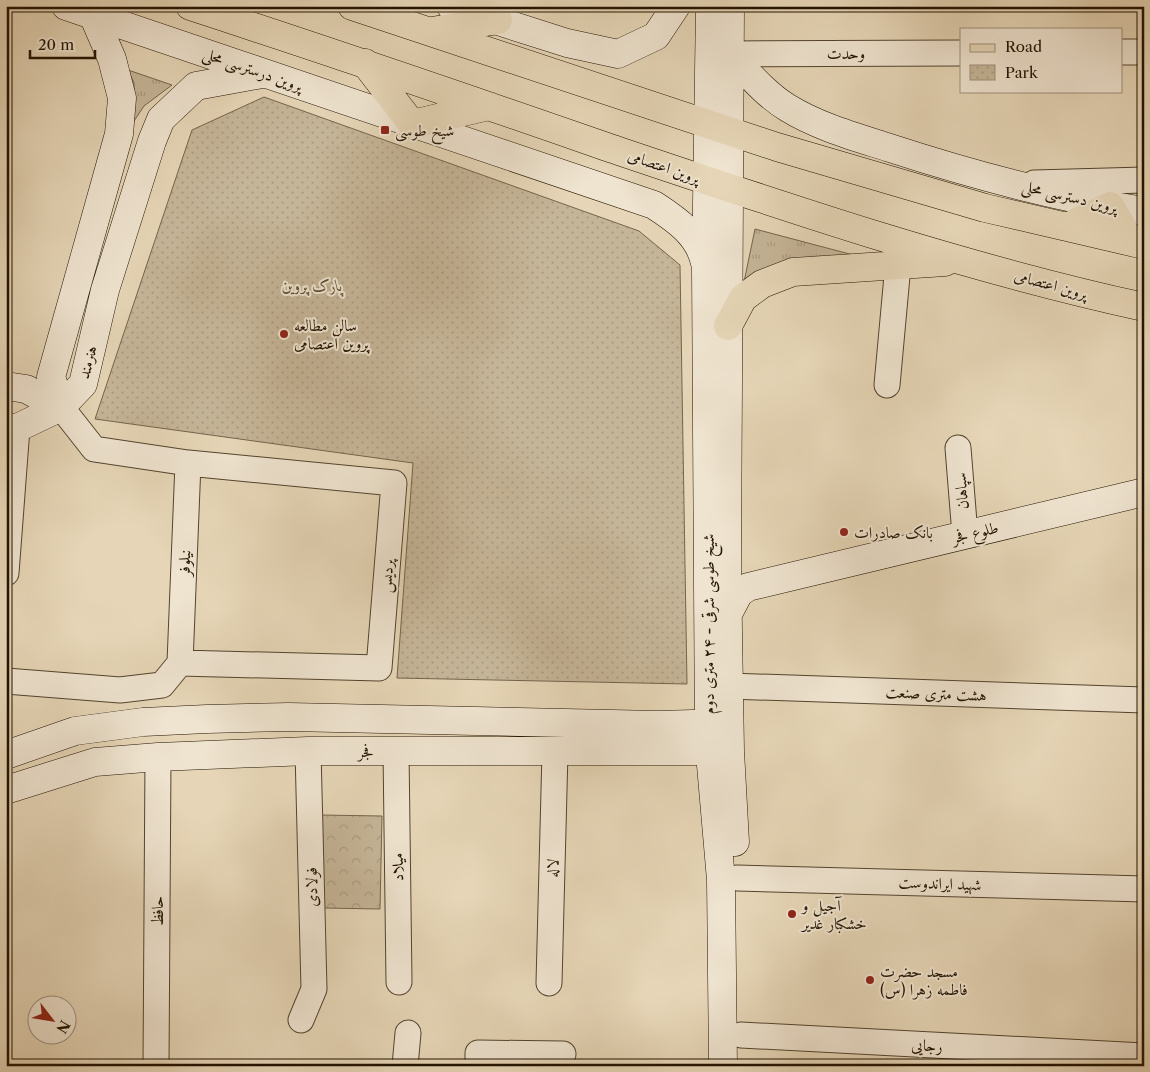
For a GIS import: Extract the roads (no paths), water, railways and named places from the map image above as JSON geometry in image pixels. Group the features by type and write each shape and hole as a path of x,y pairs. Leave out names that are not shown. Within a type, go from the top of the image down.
{"main road":[{"name":"پروین درسترسی محلی","path":"66,6 654,206 681,223 703,252 706,270"},
{"name":"پروین اعتصامی","path":"190,6 718,185 963,261 1144,307"},
{"path":"352,6 777,147 985,208 1138,244"},
{"path":"399,6 428,32"},
{"path":"450,6 568,42 618,54 656,36 676,6"},
{"path":"710,6 719,127 718,185"},
{"path":"719,127 730,54 730,6"},
{"name":"هنرمند","path":"93,15 112,59 122,98 119,134 51,377 61,407 83,384 105,290 152,141 162,119 196,86 264,73"},
{"path":"428,32 498,20"},
{"name":"پروین دسترسی محلی","path":"730,54 754,79 787,108 840,131 1006,182 1110,206 1144,211"},
{"path":"365,64 412,124 489,106"},
{"path":"119,134 152,141"},
{"name":"شیخ طوسی شرقی - ۲۴ متری دوم","path":"718,185 706,270 709,662 719,723 720,751 737,878 741,1066"},
{"name":"شیخ طوسی شرقی - ۲۴ متری دوم","path":"718,185 728,326 727,570 729,612 729,686 719,723"},
{"path":"1067,227 1110,206 1138,244"},
{"path":"728,326 742,298 762,284 793,272 963,261"},
{"path":"6,386 26,389 61,407"},
{"path":"12,427 61,407"},
{"name":"طلوع فجر","path":"729,612 739,593 748,587 1144,492"},
{"path":"658,725 679,714 693,702 709,662"},
{"name":"فجر","path":"6,755 74,731 143,722 197,719 289,717 658,725 719,723"},
{"name":"فجر","path":"6,790 95,762 158,757 308,751 720,751"},
{"name":"شیخ طوسی شرقی - ۲۴ متری دوم","path":"720,751 713,803 721,880 723,1066"},
{"path":"659,752 682,760 692,768 713,803"}],"street":[{"path":"1122,52 1144,52"},
{"name":"وحدت","path":"730,54 960,53"},
{"path":"1006,182 1144,180"},
{"path":"887,386 898,265"},
{"path":"61,407 94,449 188,463"},
{"path":"6,573 12,427"},
{"name":"سپاهان","path":"958,448 965,535"},
{"name":"پردیس","path":"180,663 378,668 394,483 188,463"},
{"name":"نیلوفر","path":"180,663 188,463"},
{"path":"6,681 120,690 162,685 180,663"},
{"name":"هشت متری صنعت","path":"729,686 1144,700"},
{"name":"فولادی","path":"301,1020 314,989 308,751"},
{"name":"میلاد","path":"396,752 399,982"},
{"name":"لاله","path":"549,984 555,752"},
{"name":"حافظ","path":"156,1066 158,757"},
{"name":"شهید ایراندوست","path":"737,878 1144,890"},
{"path":"405,1066 408,1033"},
{"name":"رجایی","path":"741,1035 1144,1056"},
{"path":"478,1066 478,1053 563,1054"}],"place":[{"name":"شیخ طوسی","path":"385,130"},
{"name":"سالن مطالعه پروین اعتصامی","path":"284,334"},
{"name":"بانک صادرات","path":"844,532"},
{"name":"آجیل و خشکبار غدیر","path":"792,914"},
{"name":"مسجد حضرت فاطمه زهرا (س)","path":"870,980"}],"park label":[{"name":"پارک پروین","path":"312,285"}]}
